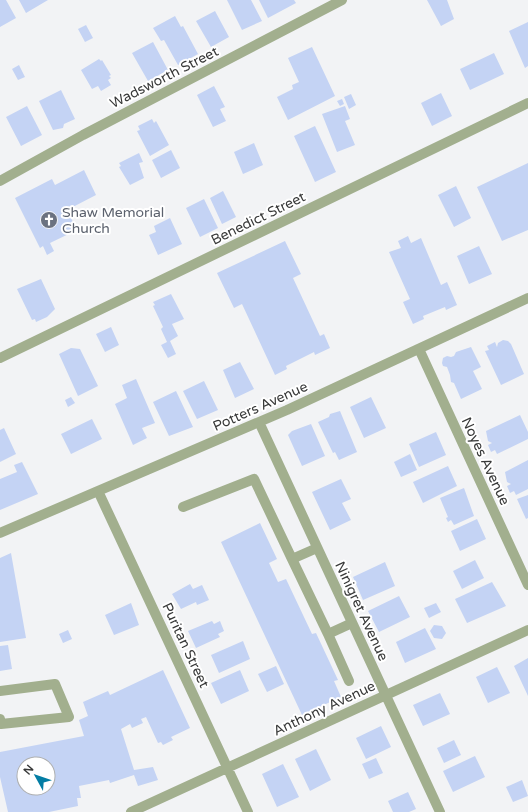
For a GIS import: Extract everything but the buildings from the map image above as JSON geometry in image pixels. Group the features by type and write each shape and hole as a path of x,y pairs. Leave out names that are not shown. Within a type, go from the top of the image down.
{"street":[{"name":"Wadsworth Street","path":"0,181 83,134 342,0"},
{"name":"Benedict Street","path":"0,358 528,102"},
{"name":"Potters Avenue","path":"0,533 259,422 528,298"},
{"name":"Noyes Avenue","path":"419,349 528,586"},
{"name":"Ninigret Avenue","path":"259,422 440,812"},
{"path":"182,507 254,479 349,681"},
{"name":"Puritan Street","path":"98,491 248,812"},
{"path":"292,559 317,548"},
{"path":"328,634 352,622"},
{"name":"Anthony Avenue","path":"131,812 528,630"},
{"path":"0,691 55,684 69,717 1,724 0,719"}],"place":[{"name":"Shaw Memorial Church","path":"49,220"}]}
